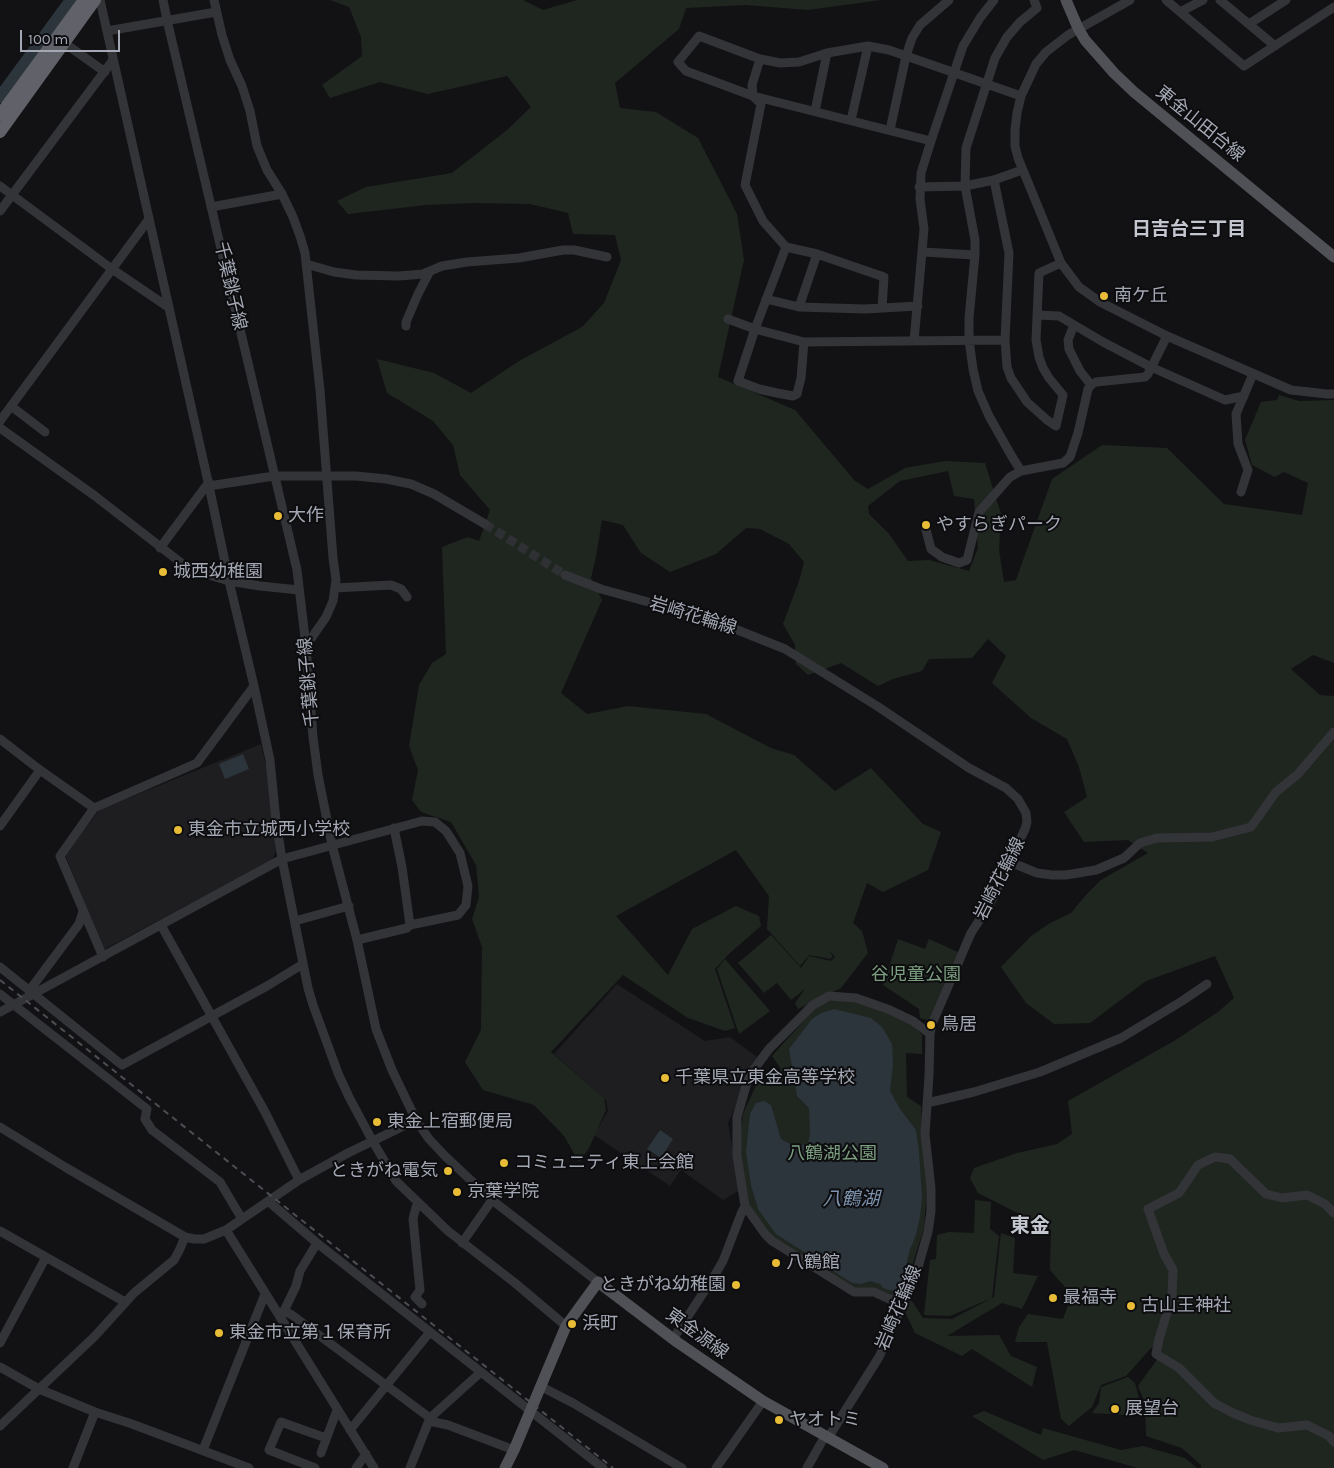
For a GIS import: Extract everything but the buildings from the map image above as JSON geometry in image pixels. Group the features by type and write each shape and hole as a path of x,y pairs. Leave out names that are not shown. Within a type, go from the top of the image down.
{"highway":[{"path":"0,115 84,0"},
{"path":"0,132 96,0"}],"main road":[{"name":"東金山田台線","path":"1066,0 1085,40 1100,59 1134,92 1334,256"},
{"path":"505,1468 566,1326 598,1282"},
{"name":"東金源線","path":"598,1282 673,1339 762,1402 882,1468"}],"street":[{"path":"100,0 270,760 282,859 313,1005 348,1097 396,1181 462,1243 515,1283 566,1326"},
{"name":"千葉銚子線","path":"163,0 297,570 306,646 315,756 320,789 332,845 357,940 376,1029 392,1070 416,1120 429,1139 492,1200 598,1282"},
{"path":"214,0 230,60 242,86 250,111 256,146 267,170 294,217 306,264 320,390 336,580 333,601 326,617 306,646"},
{"path":"890,130 906,56 912,38 920,25 949,0"},
{"path":"914,342 924,229 920,199 921,173 964,46 993,0"},
{"path":"1021,471 989,416 978,391 973,369 969,340 969,318 975,240 965,186 966,148 995,58 1007,37 1020,22 1037,8 1034,0"},
{"path":"1130,0 1078,28 1062,38 1046,52 1036,64 1021,96 1017,113 1015,146 1022,170 1061,264 1079,287 1100,302 1167,336 1290,390 1334,394"},
{"path":"1166,0 1244,66 1334,6"},
{"path":"1180,12 1203,0"},
{"path":"1220,0 1274,46"},
{"path":"1249,24 1286,0"},
{"path":"107,31 216,12"},
{"path":"931,140 753,96 686,71 678,62 699,36 760,59 780,63 799,62 828,53 859,46 868,46 889,50 1021,96"},
{"path":"851,120 868,46"},
{"path":"70,47 105,72"},
{"path":"815,111 828,53"},
{"path":"760,59 752,85 753,96 762,104 745,185 763,220 786,247 817,254 884,278 882,308"},
{"path":"0,211 113,60"},
{"path":"920,187 965,186 994,180 1022,170"},
{"path":"994,180 1009,252 1005,340 1007,367 1011,378 1027,402 1036,412 1056,426 1063,395 1048,378 1039,357 1036,340 1040,273 1061,264"},
{"path":"0,186 112,269 168,307"},
{"path":"211,207 282,194"},
{"path":"0,421 149,219"},
{"path":"786,247 755,329 738,381 777,394 792,396 797,394 801,378 804,342"},
{"path":"306,264 334,272 356,275 399,276 422,274 442,266 466,262 519,258 563,250 574,250 607,257"},
{"path":"923,252 975,255"},
{"path":"799,307 817,254"},
{"path":"406,326 418,294 430,271"},
{"path":"766,299 799,307 882,308 918,306"},
{"path":"1037,316 1059,316 1151,368 1225,400 1244,396"},
{"path":"728,319 755,329 804,342 1005,340"},
{"path":"1074,325 1068,340 1069,349 1080,371 1091,385"},
{"path":"926,530 931,549 942,557 959,563 967,560 979,512 1010,477 1021,471 1063,463 1070,457 1078,433 1088,389 1091,385 1096,382 1144,377 1148,374 1167,336"},
{"path":"1241,492 1248,470 1238,444 1236,414 1253,374"},
{"path":"11,406 45,432"},
{"path":"0,428 94,496 189,569 229,581 300,590"},
{"path":"160,548 209,484 274,476 371,477 411,484 434,494 485,524"},
{"name":"岩崎花輪線","path":"565,575 601,589 710,619 785,649 870,702 969,768 1006,788 1018,799 1026,813 1027,822 1025,829 990,904 972,933 930,1034 925,1134 931,1188 931,1211 928,1232 915,1278 879,1357 807,1468"},
{"path":"335,588 391,585 402,589 407,597"},
{"path":"103,957 60,856 94,808 197,763 254,686"},
{"path":"1010,862 1037,873 1066,875 1096,870 1124,858 1140,843 1157,838 1212,837 1250,827 1276,792 1298,774 1334,732"},
{"path":"0,740 94,808"},
{"path":"0,826 40,770"},
{"path":"0,1012 31,993 51,986 282,859 422,821 435,822 446,831 460,853 468,886 466,905 458,915 410,924 407,928 357,940"},
{"path":"394,828 410,924"},
{"path":"294,921 348,906"},
{"path":"31,993 79,924 83,911"},
{"path":"161,924 265,1112 299,1180"},
{"path":"0,967 122,1065 267,986 303,964"},
{"path":"927,1103 1020,1079 1049,1069 1121,1038 1207,984"},
{"path":"0,994 147,1110 145,1120 152,1130 220,1182 242,1219"},
{"path":"904,1301 888,1299 874,1292 854,1292 830,1279 764,1234 745,1206 737,1156 737,1117 752,1072 770,1049 813,1005 829,996 856,998 890,1010 913,1021 930,1034"},
{"path":"0,1127 64,1167 185,1237 204,1239 226,1230 299,1180 372,1140 416,1120"},
{"path":"1334,1212 1307,1195 1282,1198 1266,1194 1230,1159 1215,1157 1198,1165 1179,1193 1148,1209 1164,1254 1173,1270 1172,1296 1156,1354 1179,1368 1214,1403 1233,1413 1278,1428 1307,1426 1329,1436 1334,1442"},
{"path":"462,1243 492,1200"},
{"path":"268,1201 317,1243 531,1410 594,1465 604,1468"},
{"path":"419,1203 413,1219 420,1290 415,1297 422,1304"},
{"path":"673,1339 723,1261 740,1214 745,1206"},
{"path":"226,1230 265,1294 281,1313 374,1468"},
{"path":"0,1231 125,1302"},
{"path":"0,1426 95,1336 134,1293 174,1260 180,1251 185,1237"},
{"path":"281,1313 296,1286 300,1271 317,1243"},
{"path":"0,1343 46,1257"},
{"path":"204,1450 265,1294"},
{"path":"281,1313 292,1315 429,1419 514,1450"},
{"path":"350,1430 430,1332"},
{"path":"0,1367 39,1389 95,1412 204,1450 249,1468"},
{"path":"410,1468 429,1419 481,1372"},
{"path":"540,1386 573,1403 682,1468"},
{"path":"716,1468 762,1402"},
{"path":"320,1453 338,1410"},
{"path":"73,1468 95,1412"},
{"path":"315,1468 269,1450 281,1422 326,1438"},
{"path":"356,1468 366,1454"}],"shaded area":[{"name":"東金市立城西小学校","path":"261,744 267,770 276,851 272,860 103,950 65,854 99,810"},
{"name":"千葉県立東金高等学校","path":"617,984 705,1041 730,1037 757,1057 728,1123 740,1190 723,1200 681,1170 670,1186 594,1135 608,1111 606,1100 554,1054"}],"green space":[{"path":"330,0 523,0 543,10 577,0 881,0 808,10 746,5 686,8 679,29 615,83 620,108 656,112 698,138 737,214 744,260 718,377 795,410 855,481 868,489 905,468 945,461 985,463 1001,514 999,550 1004,582 1016,580 1052,479 1102,445 1167,448 1224,504 1302,515 1308,483 1284,472 1275,477 1252,465 1245,440 1261,402 1277,400 1279,395 1299,401 1334,400 1334,663 1313,655 1291,669 1320,695 1334,696 1334,1468 1201,1468 1201,1465 1182,1448 1146,1436 1145,1403 1138,1386 1161,1354 1152,1347 1126,1376 1101,1385 1092,1407 1069,1426 1061,1419 1047,1342 1015,1342 1019,1327 1028,1314 1063,1319 1072,1295 1050,1270 1051,1230 978,1193 970,1178 974,1168 1017,1153 1057,1144 1072,1134 1068,1101 1174,1041 1218,1012 1234,998 1215,956 1146,981 1090,1023 1054,1024 1026,1003 1001,967 1031,936 1050,923 1071,913 1101,880 1148,853 1128,840 1084,842 1064,812 1087,797 1079,767 1067,739 1031,718 992,683 1006,656 988,639 972,658 929,659 922,671 893,679 878,686 841,663 808,675 796,664 795,645 783,624 804,562 789,544 760,529 746,528 716,554 670,572 641,553 623,525 602,520 591,578 602,600 561,693 587,714 628,706 706,714 771,748 794,755 835,791 871,768 923,824 941,832 928,870 883,892 867,883 853,923 862,931 868,953 841,988 798,1009 795,1003 805,989 791,1000 777,983 764,993 738,963 771,935 801,968 809,956 831,961 835,957 829,950 833,957 830,959 809,955 800,966 767,929 769,896 736,850 616,916 668,975 692,929 736,906 759,916 761,926 715,969 735,1028 725,1031 688,1018 623,975 551,1052 604,1098 606,1110 589,1148 579,1162 564,1136 534,1105 483,1090 465,1062 481,1030 482,947 472,919 479,897 476,865 451,822 421,812 412,800 418,770 409,746 419,685 432,663 446,654 442,547 468,537 479,541 490,510 460,475 453,445 433,421 387,393 377,359 434,373 471,393 519,361 582,327 604,303 621,260 615,235 573,234 568,213 530,204 473,203 426,205 348,214 337,201 366,187 452,173 507,130 531,107 507,76 428,94 380,82 330,98 322,85 362,56 361,37 349,7","holes":["948,471 954,496 974,499 978,548 969,571 929,560 908,561 889,534 869,514 868,506 900,481"]},
{"name":"谷児童公園","path":"898,939 925,949 929,939 958,952 930,1018 927,1020 920,1018 919,1009 883,985"},
{"path":"725,959 770,1011 739,1034 717,969"},
{"name":"八鶴湖","path":"831,1000 855,1002 910,1022 922,1035 922,1054 906,1053 907,1097 921,1106 927,1189 924,1228 908,1284 902,1295 891,1296 854,1290 774,1239 750,1208 739,1153 743,1114 757,1083 770,1085 781,1069 772,1056 818,1005"},
{"path":"975,1200 991,1202 990,1229 999,1236 992,1298 950,1316 924,1315 930,1260 936,1259 937,1235 949,1232 974,1233"},
{"path":"1001,1233 1015,1238 1013,1273 1038,1276 1022,1309 1002,1303 947,1336 999,1335 1011,1356 1037,1367 1032,1387 972,1349 962,1356 915,1333 904,1310 910,1298 923,1318 952,1319 994,1297"},
{"path":"1128,1377 1135,1383 1144,1416 1092,1413 1099,1403 1101,1387"},
{"path":"984,1411 1041,1435 1043,1428 1121,1450 1143,1446 1185,1458 1197,1468 1138,1468 1074,1450 1043,1460 972,1416"}],"water":[{"path":"243,754 249,769 225,779 219,764"},
{"name":"八鶴湖","path":"834,1009 871,1018 882,1027 892,1044 893,1065 890,1091 900,1109 916,1130 922,1197 920,1217 916,1235 909,1252 902,1287 896,1292 870,1281 861,1284 852,1283 776,1234 758,1209 751,1185 746,1152 750,1114 756,1103 764,1101 771,1105 781,1139 796,1147 808,1143 810,1135 809,1108 797,1096 789,1049 812,1019 821,1013"},
{"path":"660,1130 673,1139 661,1158 647,1149"}],"waterway":[{"path":"0,97 71,0"}],"tunnel":[{"path":"485,524 565,575"}],"railway":[{"path":"0,980 613,1468"}],"place":[{"name":"南ケ丘","path":"1104,296"},
{"name":"大作","path":"278,516"},
{"name":"やすらぎパーク","path":"926,525"},
{"name":"城西幼稚園","path":"163,572"},
{"name":"東金市立城西小学校","path":"178,830"},
{"name":"鳥居","path":"931,1025"},
{"name":"千葉県立東金高等学校","path":"665,1078"},
{"name":"東金上宿郵便局","path":"377,1122"},
{"name":"コミュニティ東上会館","path":"504,1163"},
{"name":"ときがね電気","path":"448,1171"},
{"name":"京葉学院","path":"457,1192"},
{"name":"八鶴館","path":"776,1263"},
{"name":"ときがね幼稚園","path":"736,1285"},
{"name":"最福寺","path":"1053,1298"},
{"name":"古山王神社","path":"1131,1306"},
{"name":"浜町","path":"572,1324"},
{"name":"東金市立第１保育所","path":"219,1333"},
{"name":"展望台","path":"1115,1409"},
{"name":"ヤオトミ","path":"779,1420"}],"district":[{"name":"日吉台三丁目","path":"1189,230"},
{"name":"東金","path":"1030,1226"}],"park label":[{"name":"八鶴湖公園","path":"832,1154"}]}
